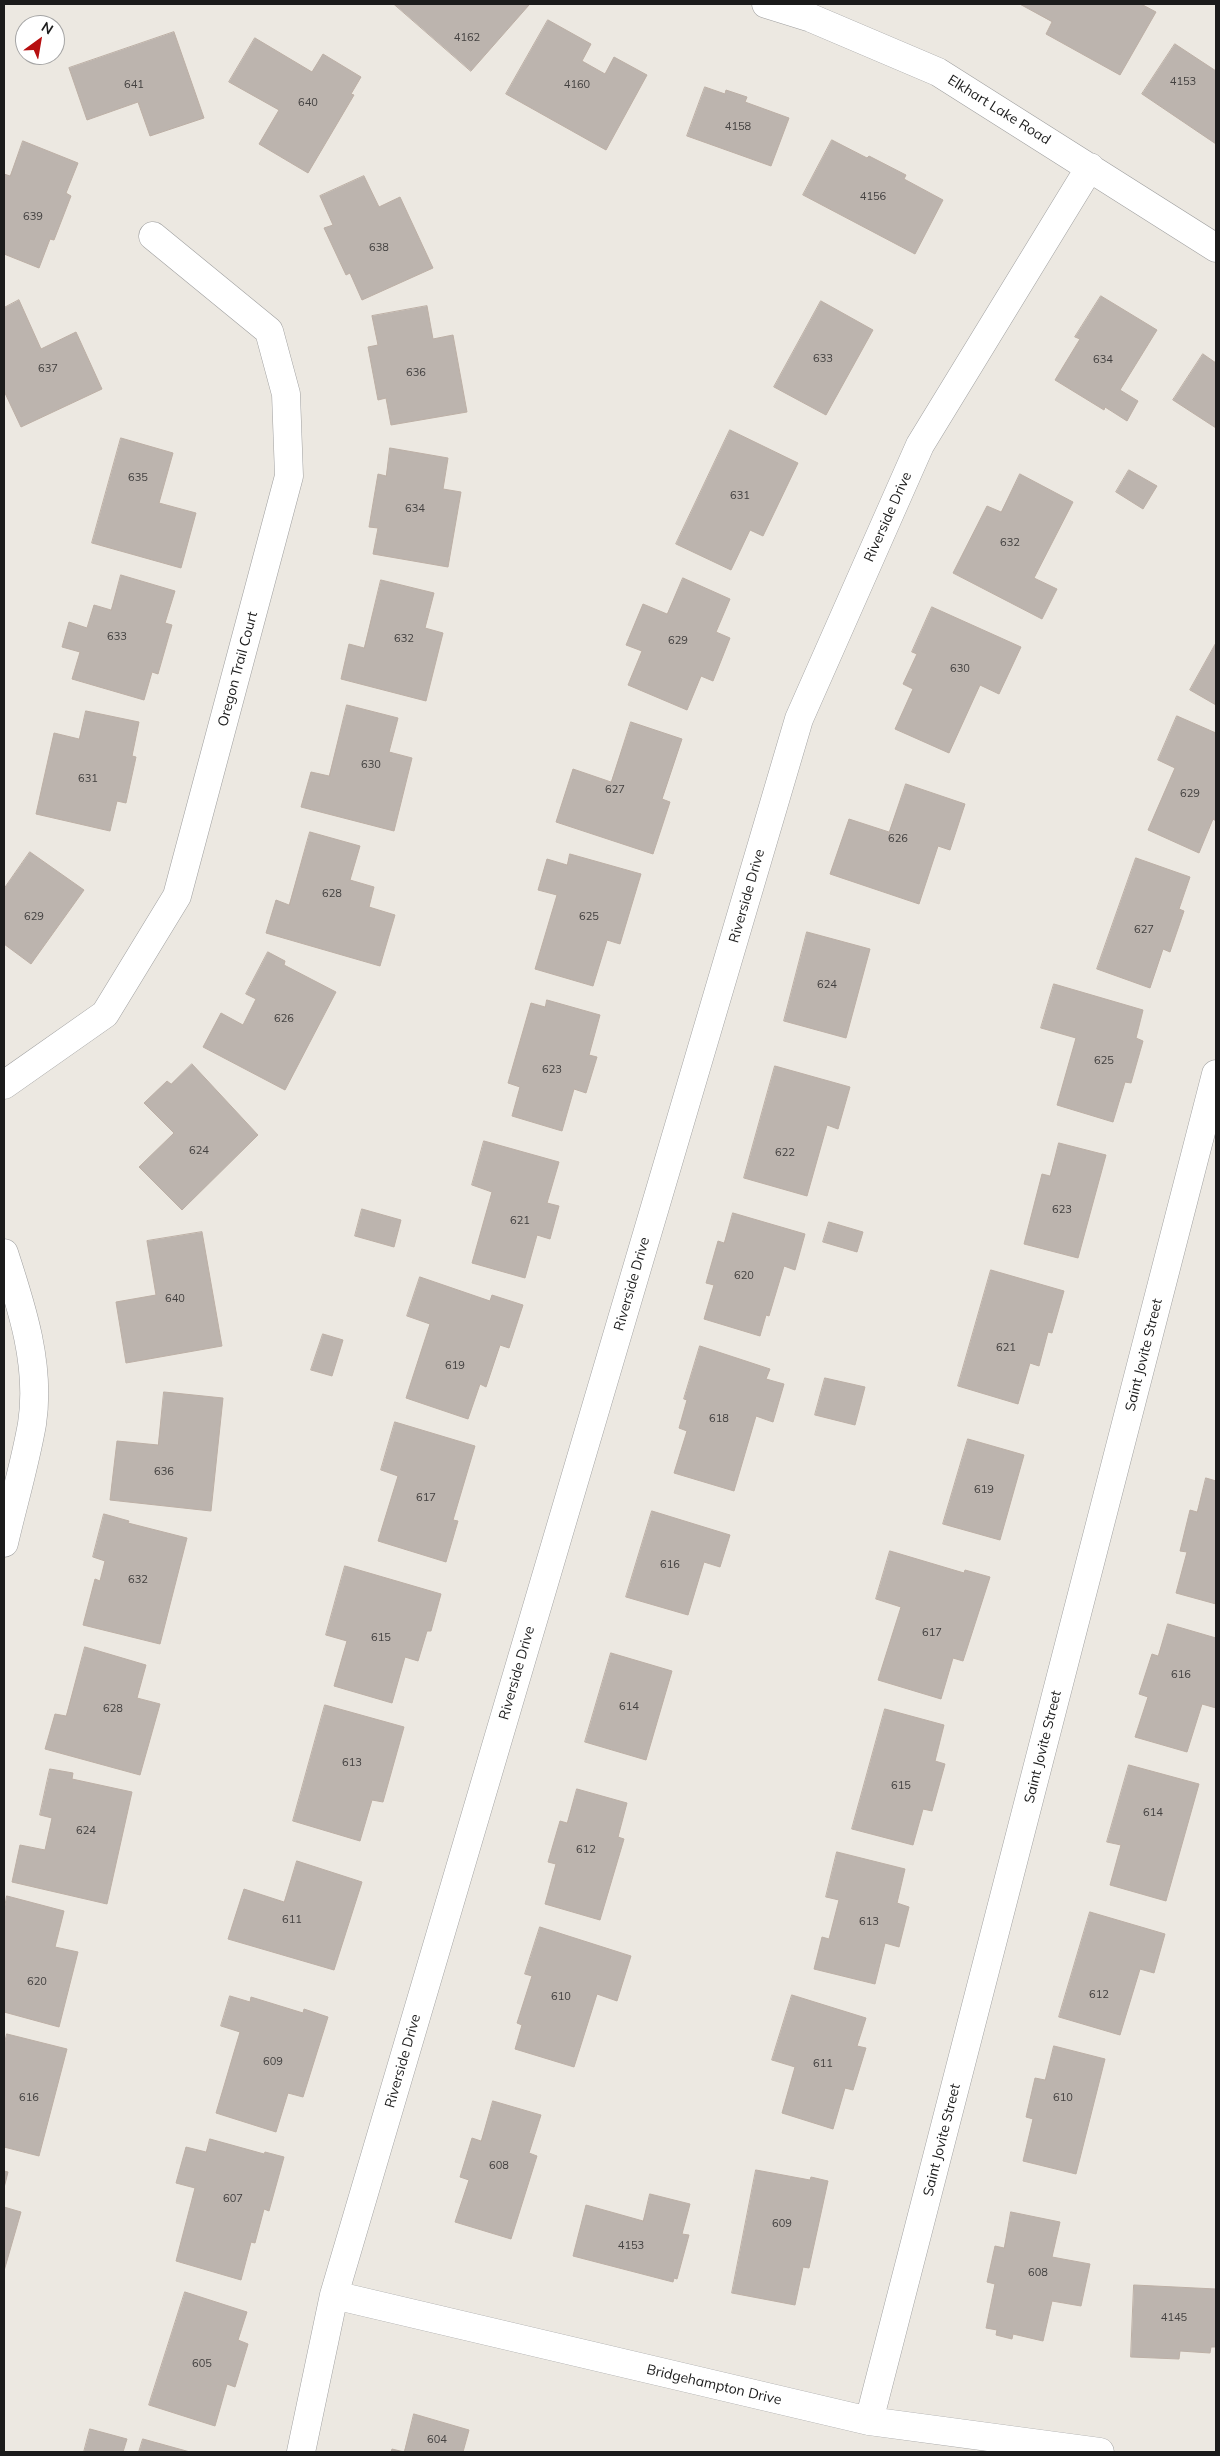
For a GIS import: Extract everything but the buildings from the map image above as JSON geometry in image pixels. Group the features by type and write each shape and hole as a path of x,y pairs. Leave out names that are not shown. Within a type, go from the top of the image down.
{"street":[{"name":"Elkhart Lake Road","path":"766,4 811,18 938,72 1216,248"},
{"name":"Riverside Drive","path":"301,2452 334,2295 799,719 920,445 1090,168"},
{"name":"Oregon Trail Court","path":"4,1085 105,1014 177,896 289,476 286,394 269,331 153,236"},
{"name":"Saint Jovite Street","path":"870,2421 1216,1074"},
{"path":"4,1253 25,1317 33,1375 32,1423 4,1543"},
{"name":"Bridgehampton Drive","path":"334,2295 870,2421 1100,2452"}]}
